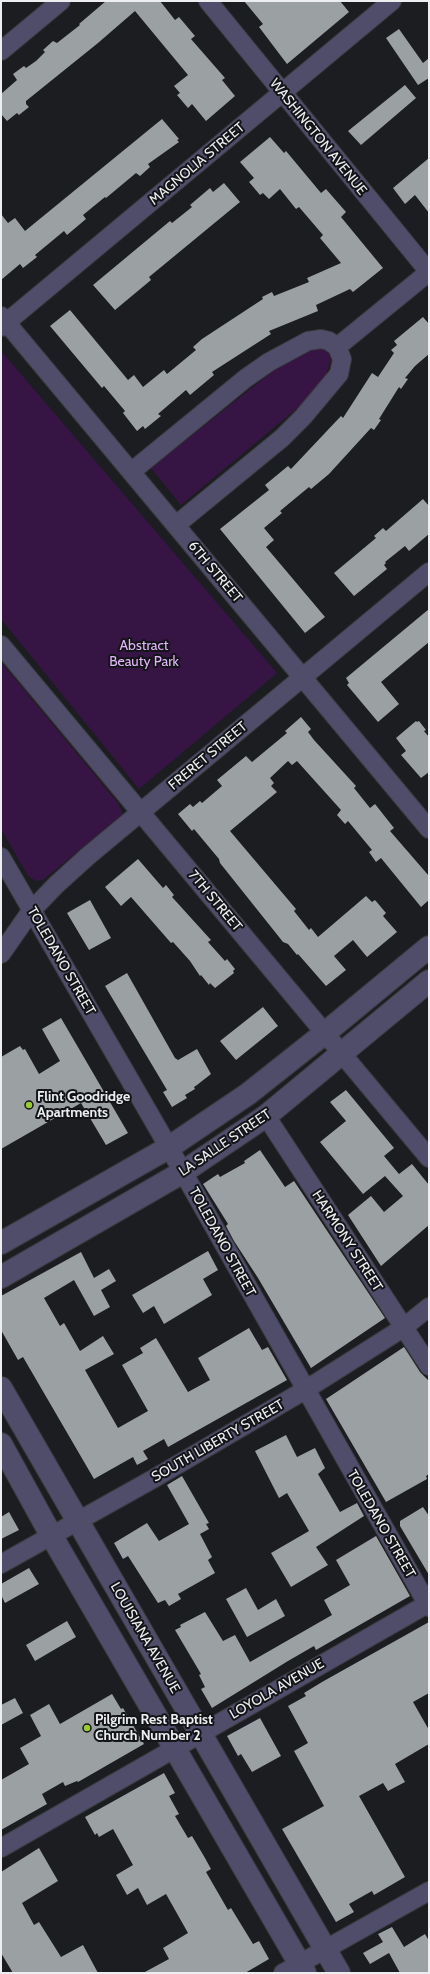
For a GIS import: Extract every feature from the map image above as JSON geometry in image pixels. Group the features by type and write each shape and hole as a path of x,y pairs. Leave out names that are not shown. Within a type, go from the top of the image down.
{"street":[{"path":"1,51 61,1"},
{"name":"WASHINGTON AVENUE","path":"208,1 429,272"},
{"name":"MAGNOLIA STREET","path":"3,322 392,1"},
{"path":"337,347 429,272"},
{"name":"6TH STREET","path":"3,322 176,525 429,829"},
{"path":"131,472 246,378 269,362 308,341 321,339 329,341 337,347 342,359 339,374 303,417 282,438 176,525"},
{"name":"FRERET STREET","path":"1,954 32,911 56,885 140,812 429,572"},
{"name":"7TH STREET","path":"1,645 429,1158"},
{"name":"TOLEDANO STREET","path":"1,857 183,1172 428,1605"},
{"name":"LA SALLE STREET","path":"1,1243 168,1148 248,1094 429,947"},
{"name":"LA SALLE STREET","path":"1,1277 183,1172 266,1116 429,981"},
{"name":"HARMONY STREET","path":"266,1116 429,1366"},
{"name":"SOUTH LIBERTY STREET","path":"1,1564 305,1390 403,1328 429,1307"},
{"name":"LOUISIANA AVENUE","path":"1,1388 76,1521 339,1973"},
{"path":"1,1440 24,1428"},
{"path":"1,1444 51,1535 175,1749 296,1970 325,1949 429,1891"},
{"name":"LOYOLA AVENUE","path":"1,1848 428,1605"}],"green space":[{"path":"310,348 325,348 331,358 326,375 307,400 181,505 151,468 278,367"},
{"name":"Abstract Beauty Park","path":"2,352 277,673 139,789 1,619"},
{"path":"1,662 118,803 123,814 43,880 36,881 28,876 1,829"}],"building":[{"path":"106,1 160,1 175,20 179,17 195,36 191,39 225,78 222,80 235,96 206,121 192,104 188,108 177,95 180,93 174,86 188,75 135,11 26,101 26,104 29,107 19,115 17,113 7,121 1,114 1,94 17,80 13,74 24,66 26,68 36,61 45,52 43,50 53,41 57,43 80,25 79,24"},
{"path":"244,1 340,1 349,12 287,64 259,27 263,24"},
{"path":"399,29 423,63 429,58 429,78 418,85 386,38"},
{"path":"405,85 416,98 361,145 348,131"},
{"path":"162,119 179,139 177,140 179,142 148,164 150,167 140,176 136,173 83,215 86,219 67,235 64,231 35,255 37,257 23,268 20,264 1,280 1,214 8,223 15,218 25,231"},
{"path":"270,137 284,153 286,151 321,193 326,189 346,212 341,217 383,268 353,292 350,289 316,305 318,311 269,331 271,334 212,372 214,375 190,395 186,390 158,414 161,416 145,429 143,426 137,431 123,413 125,411 104,386 102,388 50,326 70,310 128,380 134,375 143,387 164,370 167,374 196,350 193,347 202,339 263,299 262,297 272,292 274,296 309,282 307,278 341,263 320,238 323,235 299,207 296,209 280,189 269,199 263,193 260,195 249,182 254,178 240,162"},
{"path":"429,158 429,213 415,195 405,204 393,188"},
{"path":"224,183 240,202 149,277 151,280 115,310 93,285 170,221 172,223 192,207 190,205 210,188 213,192"},
{"path":"423,317 429,324 429,354 415,366 405,378 408,379 401,389 399,387 379,419 381,420 374,430 371,428 329,474 311,489 309,487 280,511 282,513 264,528 274,540 266,547 325,617 305,633 220,529 269,490 265,485 288,466 291,469 341,416 343,418 372,373 378,377 394,353 391,350 397,345 394,341"},
{"path":"423,499 429,506 429,534 409,551 405,546 385,562 386,563 384,565 387,569 354,596 334,573 376,538 374,536 383,528 386,531"},
{"path":"429,609 429,642 381,682 399,704 378,722 347,685 349,683 346,678"},
{"path":"301,717 311,729 308,732 314,740 356,786 354,788 370,808 375,804 394,828 390,831 429,876 429,900 421,907 381,858 376,862 369,852 372,850 348,821 345,824 337,815 341,810 297,761 292,765 288,761 270,778 274,783 271,786 277,792 230,831 296,909 294,911 309,930 311,928 318,937 366,896 372,902 375,900 386,913 383,916 397,932 367,957 353,940 334,956 346,970 326,986 298,954 297,955 288,944 283,942 220,863 219,859 194,829 192,831 178,814 190,804 193,807 200,801 202,803 222,786 217,780 246,756 252,762 287,733 285,731"},
{"path":"416,721 419,721 429,737 429,772 421,778 401,755 406,751 396,738"},
{"path":"138,859 163,888 166,885 174,895 172,897 211,940 208,942 225,961 227,959 235,969 233,971 234,973 215,988 210,983 209,985 201,975 200,976 190,961 173,942 171,943 131,897 121,906 105,887"},
{"path":"90,900 111,938 89,950 67,913"},
{"path":"127,973 175,1058 178,1060 197,1049 211,1074 194,1087 195,1089 185,1095 187,1098 172,1107 163,1092 167,1090 105,986"},
{"path":"263,1007 278,1026 236,1060 220,1041"},
{"path":"61,1018 128,1133 106,1145 81,1103 1,1149 1,1057 20,1046 23,1050 25,1049 39,1074 60,1061 42,1029"},
{"path":"346,1090 394,1148 384,1156 399,1174 412,1164 429,1185 429,1225 381,1266 348,1215 371,1196 384,1212 403,1196 385,1176 363,1194 320,1142 346,1121 330,1102"},
{"path":"260,1150 285,1187 294,1181 385,1318 311,1368 258,1278 234,1241 226,1226 228,1224 203,1184 218,1174 220,1177 245,1163 244,1161"},
{"path":"208,1251 218,1270 203,1279 212,1295 164,1324 154,1306 143,1313 132,1295"},
{"path":"81,1252 94,1278 109,1269 116,1281 101,1290 110,1307 94,1316 74,1280 44,1298 60,1326 64,1323 80,1351 103,1336 114,1354 85,1370 118,1428 148,1411 122,1365 143,1353 140,1348 156,1338 188,1392 210,1380 198,1358 249,1328 262,1350 268,1347 287,1380 168,1447 164,1439 143,1451 148,1459 137,1465 133,1457 94,1479 23,1357 18,1360 1,1330 1,1296"},
{"path":"404,1347 420,1372 429,1381 429,1474 426,1476 427,1479 386,1502 326,1399"},
{"path":"286,1435 297,1457 315,1448 325,1468 318,1474 340,1512 357,1503 364,1516 316,1547 328,1565 291,1587 271,1553 309,1531 287,1493 279,1498 255,1451"},
{"path":"182,1476 209,1523 206,1524 209,1529 200,1534 212,1557 208,1560 215,1573 178,1594 181,1599 169,1606 165,1600 158,1603 128,1556 123,1559 114,1543 147,1523 159,1541 189,1524 167,1485"},
{"path":"423,1507 429,1516 429,1575 400,1526 400,1521"},
{"path":"9,1512 19,1530 1,1539 1,1517"},
{"path":"376,1536 410,1596 316,1650 314,1646 212,1708 201,1689 205,1687 199,1675 201,1674 175,1630 181,1627 180,1625 205,1612 223,1641 235,1635 250,1662 332,1615 324,1600 350,1585 336,1560"},
{"path":"29,1568 39,1584 5,1603 1,1595 1,1584"},
{"path":"246,1588 258,1610 276,1599 285,1616 247,1637 226,1599"},
{"path":"67,1621 76,1637 35,1661 26,1645"},
{"path":"429,1622 429,1693 413,1702 429,1730 429,1744 395,1764 405,1782 388,1791 383,1783 359,1796 405,1877 374,1895 372,1891 349,1904 354,1912 336,1922 282,1829 324,1806 294,1751 308,1743 288,1706 306,1696 304,1693 322,1682"},
{"path":"112,1694 121,1709 123,1708 144,1744 78,1782 77,1781 65,1786 63,1782 42,1794 47,1804 1,1830 1,1780 29,1764 20,1748 41,1736 30,1715 49,1704 60,1724"},
{"path":"15,1698 23,1713 1,1725 1,1705"},
{"path":"260,1718 281,1756 252,1772 241,1754 238,1756 227,1736"},
{"path":"164,1773 175,1793 169,1796 179,1814 175,1816 188,1838 192,1836 205,1858 211,1869 206,1872 228,1910 231,1908 253,1944 259,1941 269,1959 245,1973 143,1973 169,1959 163,1948 188,1933 166,1894 147,1905 138,1888 127,1895 116,1875 133,1865 113,1829 99,1837 97,1833 95,1835 85,1817"},
{"path":"39,1848 58,1881 22,1903 34,1925 39,1922 61,1957 83,1945 98,1973 13,1973 1,1953 1,1872"},
{"path":"392,1927 404,1947 425,1934 429,1941 429,1973 400,1973 389,1953 370,1964 363,1953 383,1942 378,1934"}],"place":[{"name":"Flint Goodridge Apartments","path":"29,1105"},
{"name":"Pilgrim Rest Baptist Church Number 2","path":"87,1728"}]}
